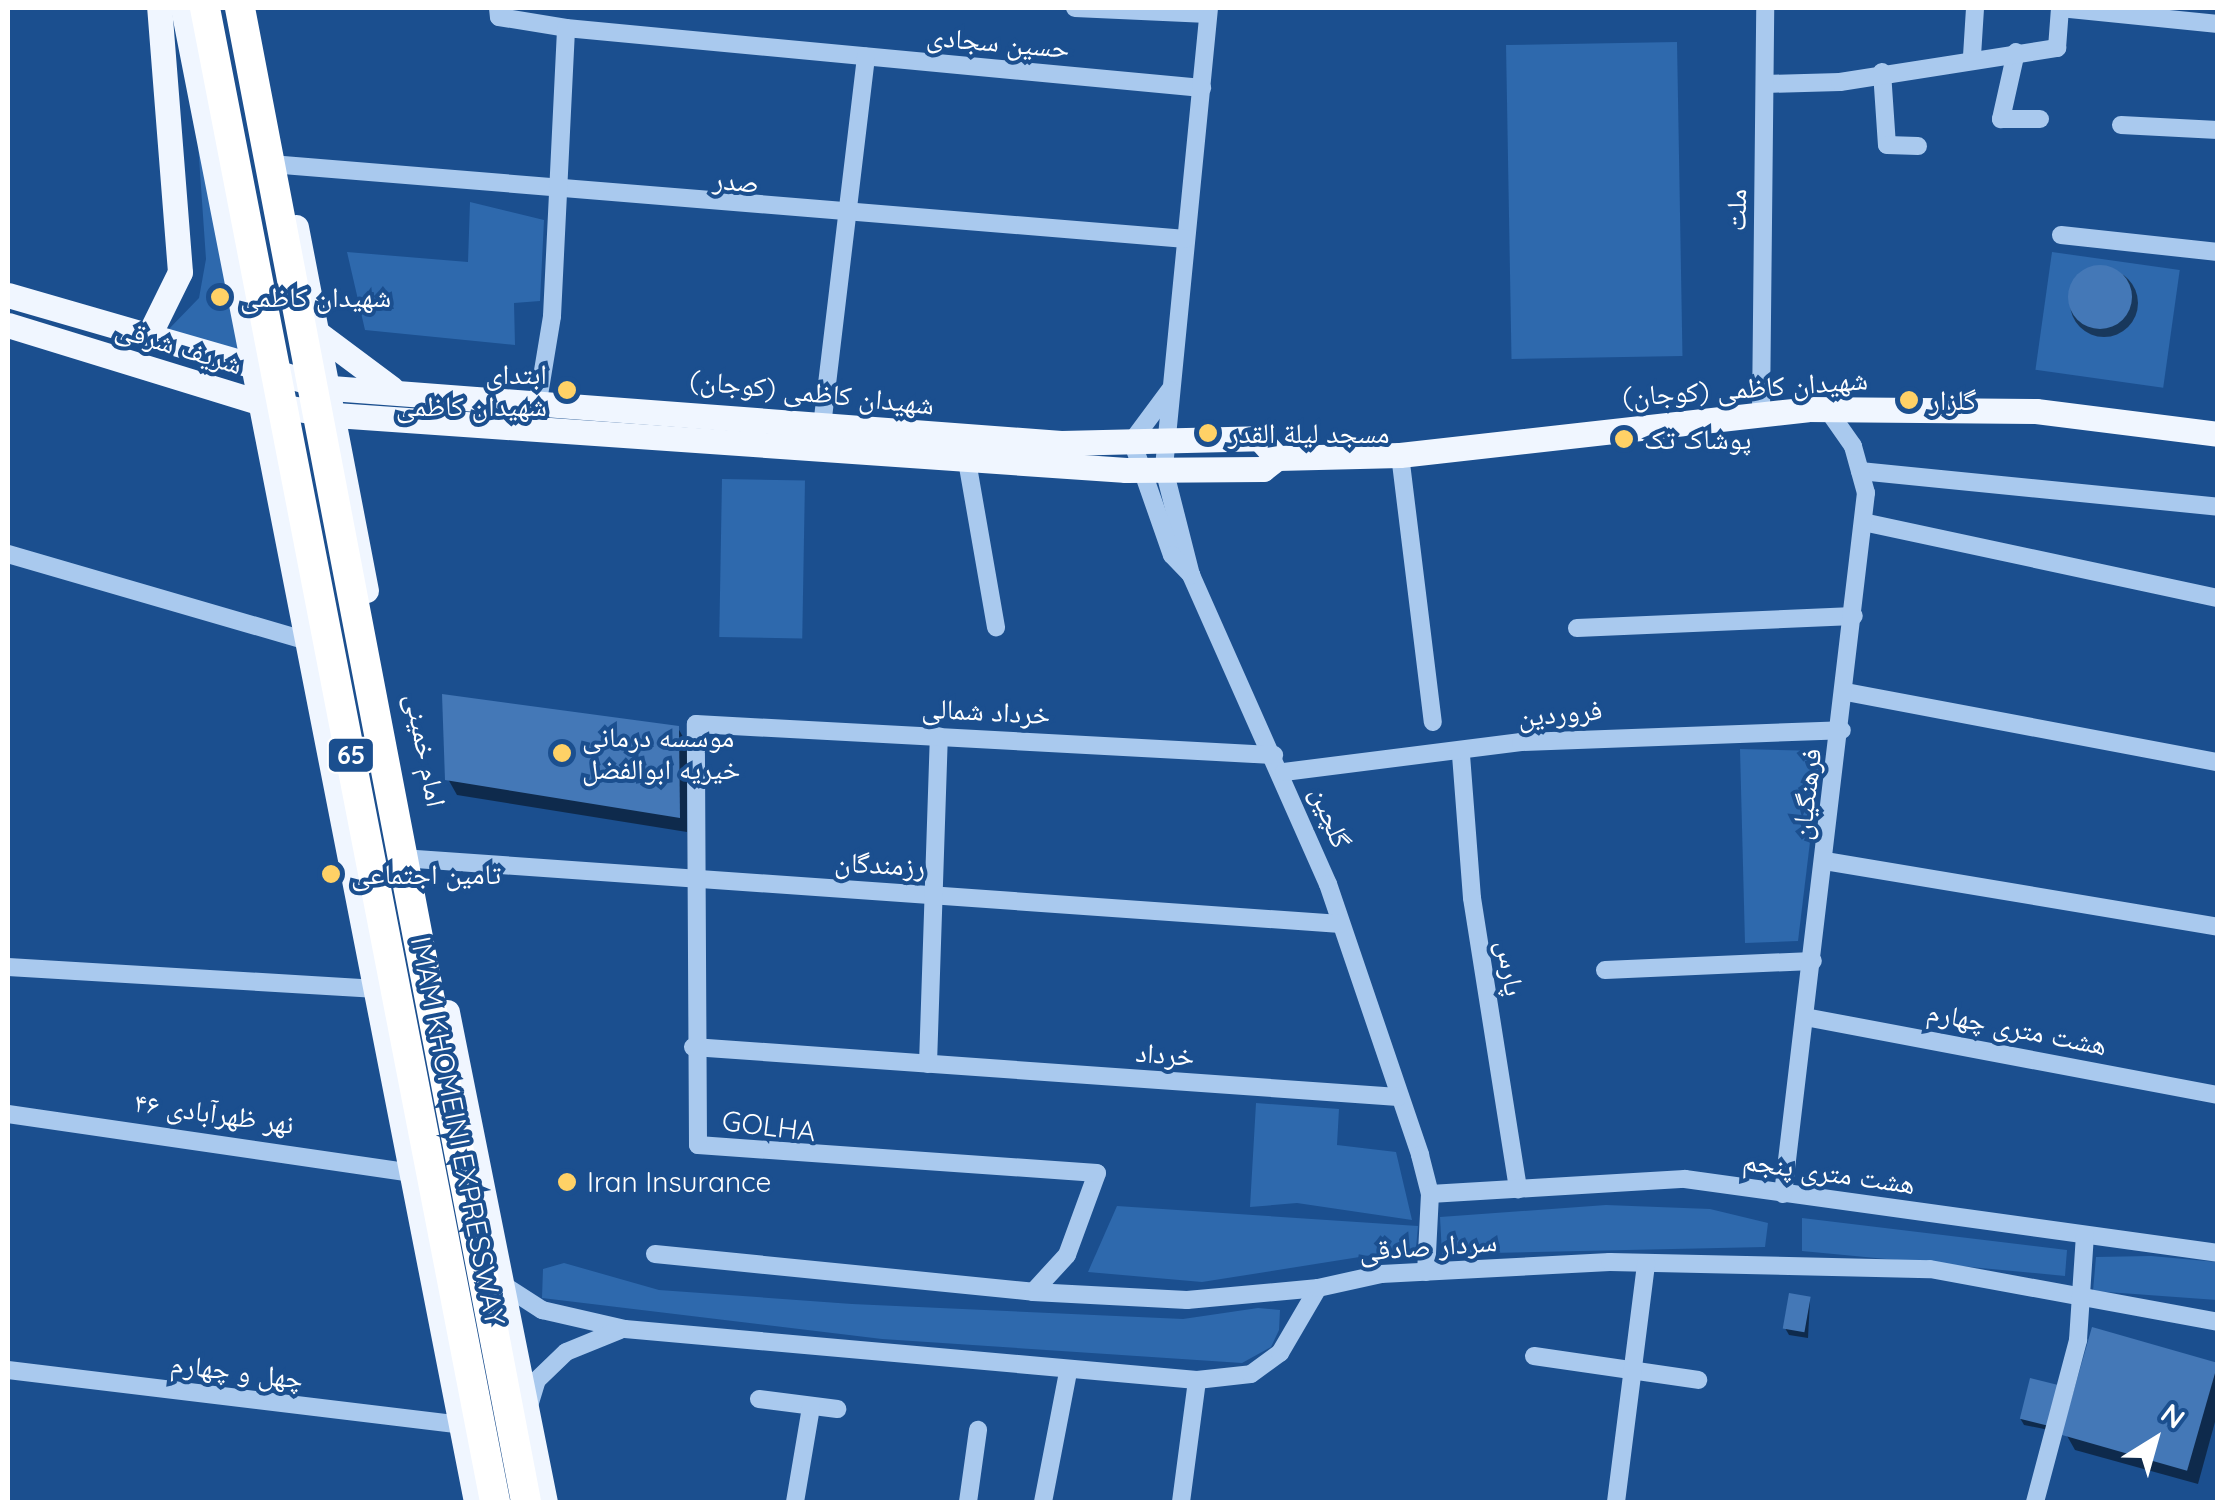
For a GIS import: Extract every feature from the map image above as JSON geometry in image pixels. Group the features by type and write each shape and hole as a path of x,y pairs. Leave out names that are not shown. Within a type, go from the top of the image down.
{"highway":[{"name":"IMAM KHOMEINI EXPRESSWAY","path":"205,8 495,1502"},
{"name":"IMAM KHOMEINI EXPRESSWAY","path":"240,8 526,1502"}],"main road":[{"path":"148,337 180,272 159,8"},
{"path":"183,8 266,404 476,1502"},
{"name":"امام خمینی","path":"251,8 332,388 416,859 545,1502"},
{"name":"شریف شرقی","path":"8,295 258,371 332,388"},
{"name":"شریف شرقی","path":"8,326 266,404 335,415"},
{"path":"320,334 362,374 403,394"},
{"name":"شهیدان کاظمی (کوجان)","path":"332,388 822,426 1132,441 1259,438 1277,458"},
{"name":"شهیدان کاظمی (کوجان)","path":"335,415 967,461 1152,470 1262,469 1277,458 1400,455 1826,409 2036,412 2218,434"}],"street":[{"name":"حسین سجادی","path":"498,8 500,17 566,28 1202,88"},
{"path":"1074,8 1208,11 1164,441 1152,470"},
{"name":"ملت","path":"1762,413 1765,8"},
{"path":"1972,56 1976,8"},
{"path":"1764,84 2057,48 2060,8 2218,24"},
{"path":"538,401 559,194 566,28"},
{"path":"2016,52 2001,120 2040,120"},
{"path":"822,426 866,57"},
{"path":"1882,72 1887,146 1918,146"},
{"path":"2120,125 2218,130"},
{"name":"صدر","path":"283,166 848,218 1186,239"},
{"path":"2061,235 2218,252"},
{"path":"1132,441 1170,389"},
{"name":"فرهنگیان","path":"1782,1194 1842,730 1863,522 1860,471 1826,409"},
{"name":"گلچین","path":"1132,441 1152,470 1172,555 1192,574 1284,772 1341,924 1430,1194"},
{"path":"1400,455 1433,722"},
{"path":"967,461 996,627"},
{"path":"1860,471 2218,507"},
{"path":"1863,522 2218,598"},
{"path":"8,554 310,642"},
{"path":"1577,628 1854,616"},
{"path":"1846,692 2218,762"},
{"name":"خرداد شمالی","path":"696,724 1274,755"},
{"name":"GOLHA","path":"696,724 692,882 698,1145 1096,1173 1067,1255 1032,1292"},
{"name":"فروردین","path":"1284,772 1461,755 1521,742 1842,730"},
{"path":"928,1064 938,894 939,736"},
{"name":"پارس","path":"1461,755 1472,898 1518,1190"},
{"name":"رزمندگان","path":"416,859 692,882 938,894 1341,924"},
{"path":"1826,862 2218,927"},
{"path":"1606,970 1812,961"},
{"path":"8,967 376,989"},
{"name":"هشت متری چهارم","path":"1805,1016 2218,1095"},
{"name":"خرداد","path":"693,1047 1398,1097"},
{"name":"نهر ظهرآبادی ۴۶","path":"8,1114 411,1174"},
{"name":"هشت متری پنجم","path":"1430,1194 1685,1179 2218,1253"},
{"path":"1426,1272 1430,1194"},
{"path":"2035,1502 2078,1340 2086,1235"},
{"name":"سردار صادقی","path":"656,1254 1032,1292 1187,1300 1318,1288 1426,1272 1646,1263 1930,1269 2218,1322"},
{"path":"1616,1502 1646,1263"},
{"path":"502,1284 542,1310 625,1328 1068,1372 1197,1380 1251,1374 1280,1353 1318,1288"},
{"path":"527,1412 537,1380 566,1352 625,1328"},
{"path":"1534,1356 1698,1380"},
{"name":"چهل و چهارم","path":"8,1370 460,1426"},
{"path":"1043,1502 1068,1372"},
{"path":"1181,1502 1197,1380"},
{"path":"759,1399 838,1409"},
{"path":"796,1502 812,1407"},
{"path":"968,1502 978,1430"}],"shaded area":[{"path":"1677,42 1682,356 1512,359 1506,45"},
{"path":"197,129 242,355 166,332 199,298 206,259"},
{"path":"470,202 544,220 540,301 514,303 515,345 365,330 347,252 468,262"},
{"path":"2052,252 2180,270 2163,388 2035,370"},
{"path":"722,479 805,480 802,638 719,637"},
{"path":"1740,749 1821,751 1798,941 1745,943"},
{"path":"1256,1103 1339,1109 1337,1145 1396,1152 1412,1220 1297,1203 1250,1207"},
{"path":"1606,1205 1710,1209 1768,1223 1765,1247 1442,1254 1440,1217"},
{"path":"1117,1206 1418,1226 1416,1248 1202,1282 1088,1272"},
{"path":"1802,1218 2067,1250 2065,1276 1802,1251"},
{"path":"2151,1256 2217,1262 2217,1300 2093,1291 2096,1257"},
{"path":"564,1263 659,1290 852,1304 1183,1319 1258,1308 1280,1310 1279,1330 1271,1347 1242,1363 882,1339 542,1298 543,1269"}],"building":[{"path":"2100,265 2123,274 2132,297 2123,320 2100,329 2077,320 2068,297 2077,274"},
{"name":"موسسه درمانی خیریه ابوالفضل","path":"442,694 679,726 680,818 445,780"},
{"path":"1789,1293 1811,1297 1804,1332 1783,1328"},
{"path":"2092,1327 2218,1363 2187,1471 2061,1435"},
{"path":"2030,1378 2058,1385 2048,1426 2020,1419"}],"place":[{"name":"شهیدان کاظمی","path":"220,297"},
{"name":"ابتدای شهیدان کاظمی","path":"567,390"},
{"name":"گلزار","path":"1909,400"},
{"name":"مسجد لیلة القدر","path":"1208,433"},
{"name":"پوشاک تک","path":"1624,439"},
{"name":"موسسه درمانی خیریه ابوالفضل","path":"562,753"},
{"name":"تامین اجتماعی","path":"331,874"},
{"name":"Iran Insurance","path":"567,1182"}]}
